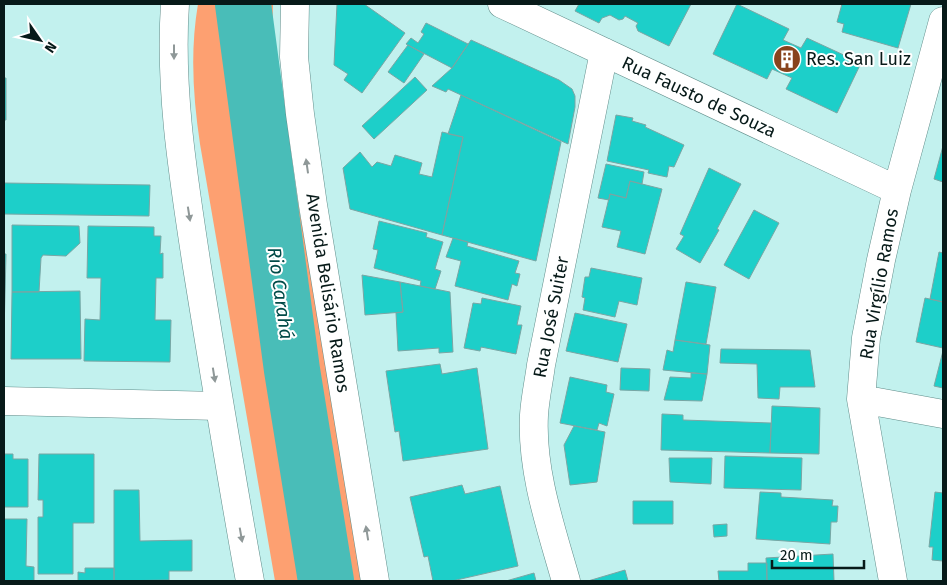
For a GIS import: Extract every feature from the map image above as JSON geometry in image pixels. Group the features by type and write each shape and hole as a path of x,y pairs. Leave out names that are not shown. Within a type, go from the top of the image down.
{"street":[{"path":"175,4 174,66 187,202 219,406 250,581"},
{"name":"Avenida Belisário Ramos","path":"295,4 294,57 302,132 375,581"},
{"name":"Rua Fausto de Souza","path":"513,6 604,52 897,190"},
{"name":"Rua Virgílio Ramos","path":"893,581 861,399 866,338 897,190 943,21"},
{"name":"Rua José Suiter","path":"566,581 546,508 535,453 534,415 541,365 604,52"},
{"path":"861,399 943,414"},
{"path":"4,402 219,406"}],"shaded area":[{"path":"198,4 273,4 272,39 275,71 329,380 361,581 275,581 200,144 194,91 193,57"}],"building":[{"path":"337,4 364,4 405,33 362,93 344,80 348,74 334,65"},
{"path":"579,4 691,4 669,46 638,31 636,26 638,23 625,16 619,20 610,15 602,18 599,23 575,11"},
{"name":"Res. San Luiz","path":"737,4 789,29 783,40 801,48 807,38 861,63 837,113 786,89 792,78 772,69 767,79 713,54"},
{"path":"842,4 911,4 898,48 842,32 844,24 837,22"},
{"path":"426,23 468,44 452,68 406,44 411,38 418,43 424,34 421,32"},
{"path":"471,40 559,80 572,89 575,96 575,107 568,144 448,89 446,92 432,86 452,68"},
{"path":"408,45 424,54 404,83 388,72"},
{"path":"415,77 427,90 374,139 362,126"},
{"path":"4,78 6,78 6,120 4,120"},
{"path":"461,95 561,142 536,261 442,235 463,137 448,134"},
{"path":"616,115 633,118 632,121 646,125 645,127 684,145 674,167 669,166 667,177 648,173 649,170 607,161"},
{"path":"442,132 463,137 442,235 350,209 343,168 360,152 372,167 377,162 391,166 395,155 422,163 419,174 432,177"},
{"path":"943,146 943,182 934,179"},
{"path":"606,164 644,172 642,184 630,181 626,198 610,194 609,200 598,198"},
{"path":"709,168 741,184 717,229 719,230 700,263 676,249 684,236 680,234"},
{"path":"630,181 662,189 645,254 617,247 621,231 602,227 610,194 626,198"},
{"path":"4,183 150,185 149,216 4,214"},
{"path":"754,210 779,223 749,279 724,265"},
{"path":"379,221 427,233 426,237 443,242 435,269 441,271 435,289 420,286 421,281 374,268 378,250 373,249"},
{"path":"12,225 79,226 80,243 66,256 43,255 41,258 39,292 12,292"},
{"path":"88,226 154,227 154,236 161,236 160,254 163,253 163,278 156,278 155,320 171,320 170,362 84,361 85,319 100,320 101,278 87,278"},
{"path":"453,238 468,242 467,246 519,261 515,273 520,274 517,286 512,284 508,300 455,286 461,261 446,257"},
{"path":"939,252 943,253 943,302 930,299"},
{"path":"4,254 6,254 4,333"},
{"path":"591,268 642,278 637,305 619,301 615,317 583,310 585,298 582,297 585,277 589,277"},
{"path":"362,275 400,282 403,312 365,315"},
{"path":"400,282 450,292 453,352 439,353 439,348 398,351 396,313 403,312"},
{"path":"686,282 716,287 706,344 675,340"},
{"path":"80,291 81,359 11,359 12,292"},
{"path":"482,298 521,306 517,325 522,325 516,354 481,347 480,351 464,348 473,303 481,304"},
{"path":"925,298 943,302 943,348 916,342"},
{"path":"575,313 627,324 618,362 566,351"},
{"path":"675,340 710,345 707,374 663,370 667,350 673,352"},
{"path":"721,349 810,350 815,387 780,387 779,399 758,398 757,364 720,363"},
{"path":"943,351 943,388 934,386"},
{"path":"440,364 442,374 477,368 488,449 403,461 399,431 395,432 386,371"},
{"path":"621,368 650,369 649,391 620,390"},
{"path":"691,373 707,374 702,401 664,400 670,377 691,378"},
{"path":"570,377 607,385 606,392 614,394 607,426 599,423 597,430 560,423"},
{"path":"772,406 820,408 819,454 770,453"},
{"path":"662,414 683,415 683,420 771,423 770,453 661,450"},
{"path":"574,426 605,432 597,482 570,485 564,445"},
{"path":"4,454 13,454 13,459 28,459 28,507 4,507"},
{"path":"39,454 94,454 94,523 73,523 73,574 38,574 38,517 43,517 43,500 38,500"},
{"path":"725,456 802,458 801,490 724,488"},
{"path":"669,458 712,458 711,484 670,482"},
{"path":"462,485 465,494 500,486 518,566 452,581 433,581 428,556 424,557 410,497"},
{"path":"114,490 139,490 140,541 192,540 192,571 169,571 169,580 114,581"},
{"path":"760,492 781,493 781,497 833,500 832,506 838,506 837,522 831,522 830,544 756,539"},
{"path":"935,492 943,493 943,561 932,560 933,547 929,547"},
{"path":"633,501 673,501 673,524 633,524"},
{"path":"4,519 27,519 26,566 34,567 34,581 4,581"},
{"path":"727,524 727,536 714,537 713,525"},
{"path":"833,554 834,581 767,581 766,558"},
{"path":"748,563 767,563 767,581 719,581 718,571 748,571"},
{"path":"85,568 114,568 114,581 78,581 78,572 85,573"},
{"path":"625,570 628,581 588,581"},
{"path":"534,573 536,581 506,581"}],"waterway":[{"name":"Rio Carahá","path":"243,4 292,370 326,581"}],"place":[{"name":"Res. San Luiz","path":"787,59"}]}
